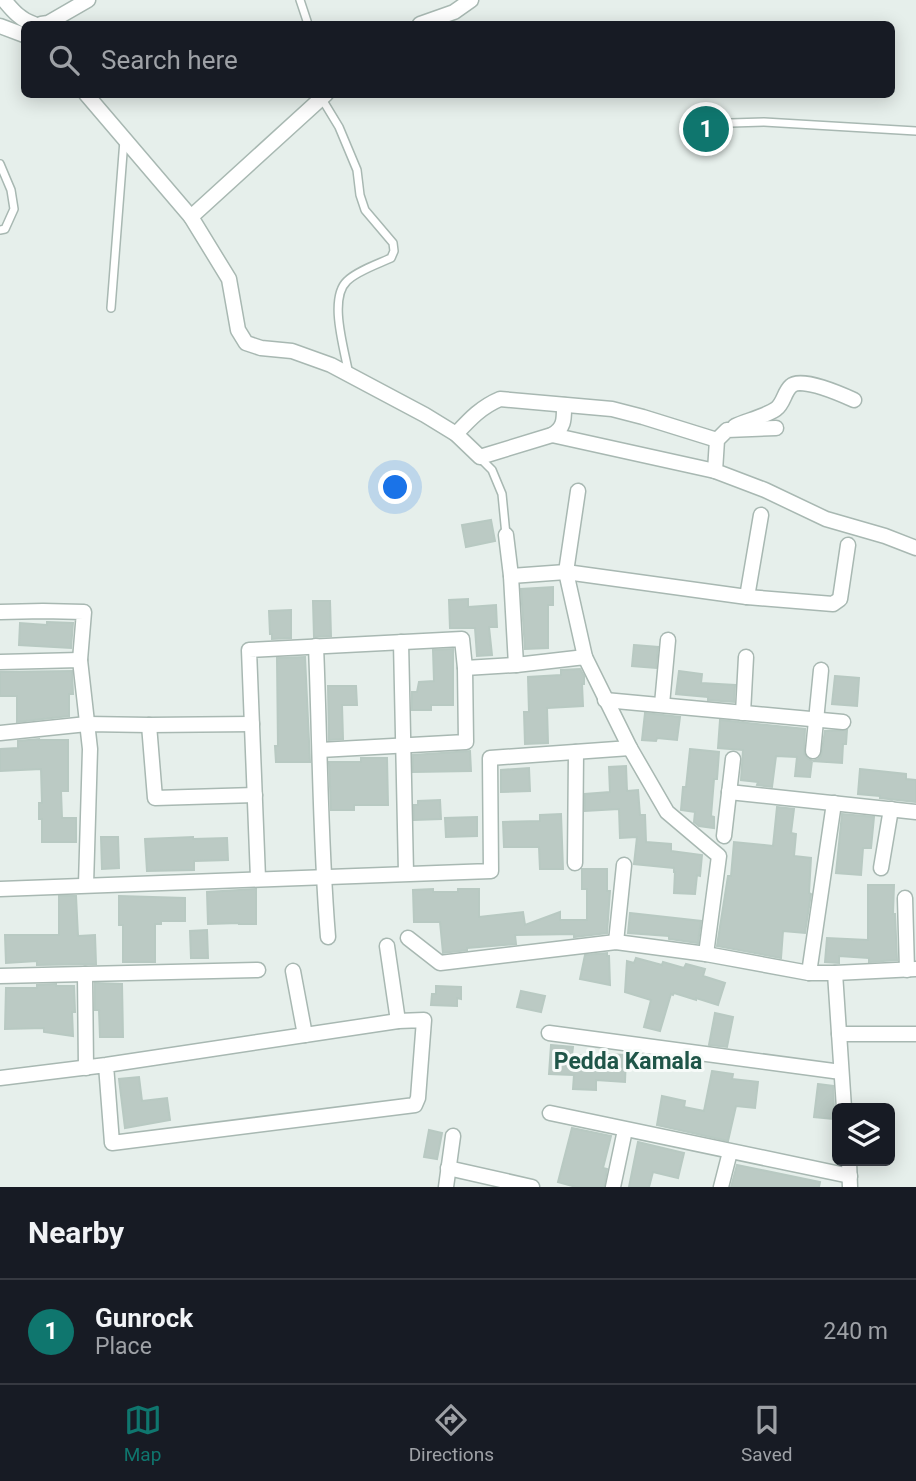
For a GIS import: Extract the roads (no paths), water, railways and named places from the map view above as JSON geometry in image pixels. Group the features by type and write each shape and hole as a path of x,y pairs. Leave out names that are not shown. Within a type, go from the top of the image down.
{"street":[{"path":"4,0 25,21"},
{"path":"51,21 88,0"},
{"path":"428,21 454,12 471,0"},
{"path":"0,26 21,34"},
{"path":"89,98 191,217 229,279 238,330 246,343 261,348 292,351 331,365 456,434 480,457 560,431 564,423 564,405"},
{"path":"191,217 321,98"},
{"path":"722,435 776,409 791,386 796,383 829,389 855,400"},
{"path":"456,434 474,414 500,399 612,409 722,435 776,428"},
{"path":"552,435 715,471 765,490 826,519 916,548"},
{"path":"715,471 722,435"},
{"path":"578,491 565,572 584,657 630,748 667,812 719,856 706,954"},
{"path":"747,597 761,515"},
{"path":"506,535 516,665"},
{"path":"511,576 565,572 747,597 832,604 840,599 848,545"},
{"path":"0,612 84,612 80,660 90,749 86,885"},
{"path":"258,878 248,650 462,639 467,742 320,750"},
{"path":"662,704 668,640"},
{"path":"401,642 406,873"},
{"path":"316,646 323,876 328,937"},
{"path":"465,668 584,657"},
{"path":"743,713 746,657"},
{"path":"0,662 80,660"},
{"path":"813,751 821,670"},
{"path":"605,700 843,722"},
{"path":"0,733 87,724 252,723"},
{"path":"149,725 155,798 255,795"},
{"path":"0,889 491,871 490,758 630,748"},
{"path":"575,863 576,752"},
{"path":"724,836 733,759"},
{"path":"729,792 916,812"},
{"path":"809,973 834,803"},
{"path":"881,868 891,809"},
{"path":"616,942 624,865"},
{"path":"408,938 440,963 616,942 706,954 809,973 911,970 905,898"},
{"path":"387,946 398,1021"},
{"path":"0,976 258,970"},
{"path":"293,971 305,1035"},
{"path":"835,973 844,1103"},
{"path":"85,974 86,1068"},
{"path":"0,1079 398,1021 424,1020 418,1098 415,1105 112,1143 106,1065"},
{"path":"548,1034 841,1072"},
{"path":"839,1034 916,1034"},
{"path":"550,1113 730,1152 850,1182"},
{"path":"612,1187 625,1129"},
{"path":"446,1187 453,1136"},
{"path":"721,1187 730,1152"},
{"path":"449,1167 532,1187"}],"lane":[{"path":"300,0 307,21"},
{"path":"324,98 357,170 365,210 393,243 394,251 391,258 349,279 341,289 337,304 349,375"},
{"path":"732,123 764,121 916,131"},
{"path":"111,308 124,139"},
{"path":"0,164 11,190 14,209 5,229 0,230"},
{"path":"480,457 492,470 502,494 506,535"}],"place":[{"name":"Gunrock","path":"706,129"}],"district":[{"name":"Pedda Kamala","path":"628,1061"}]}
